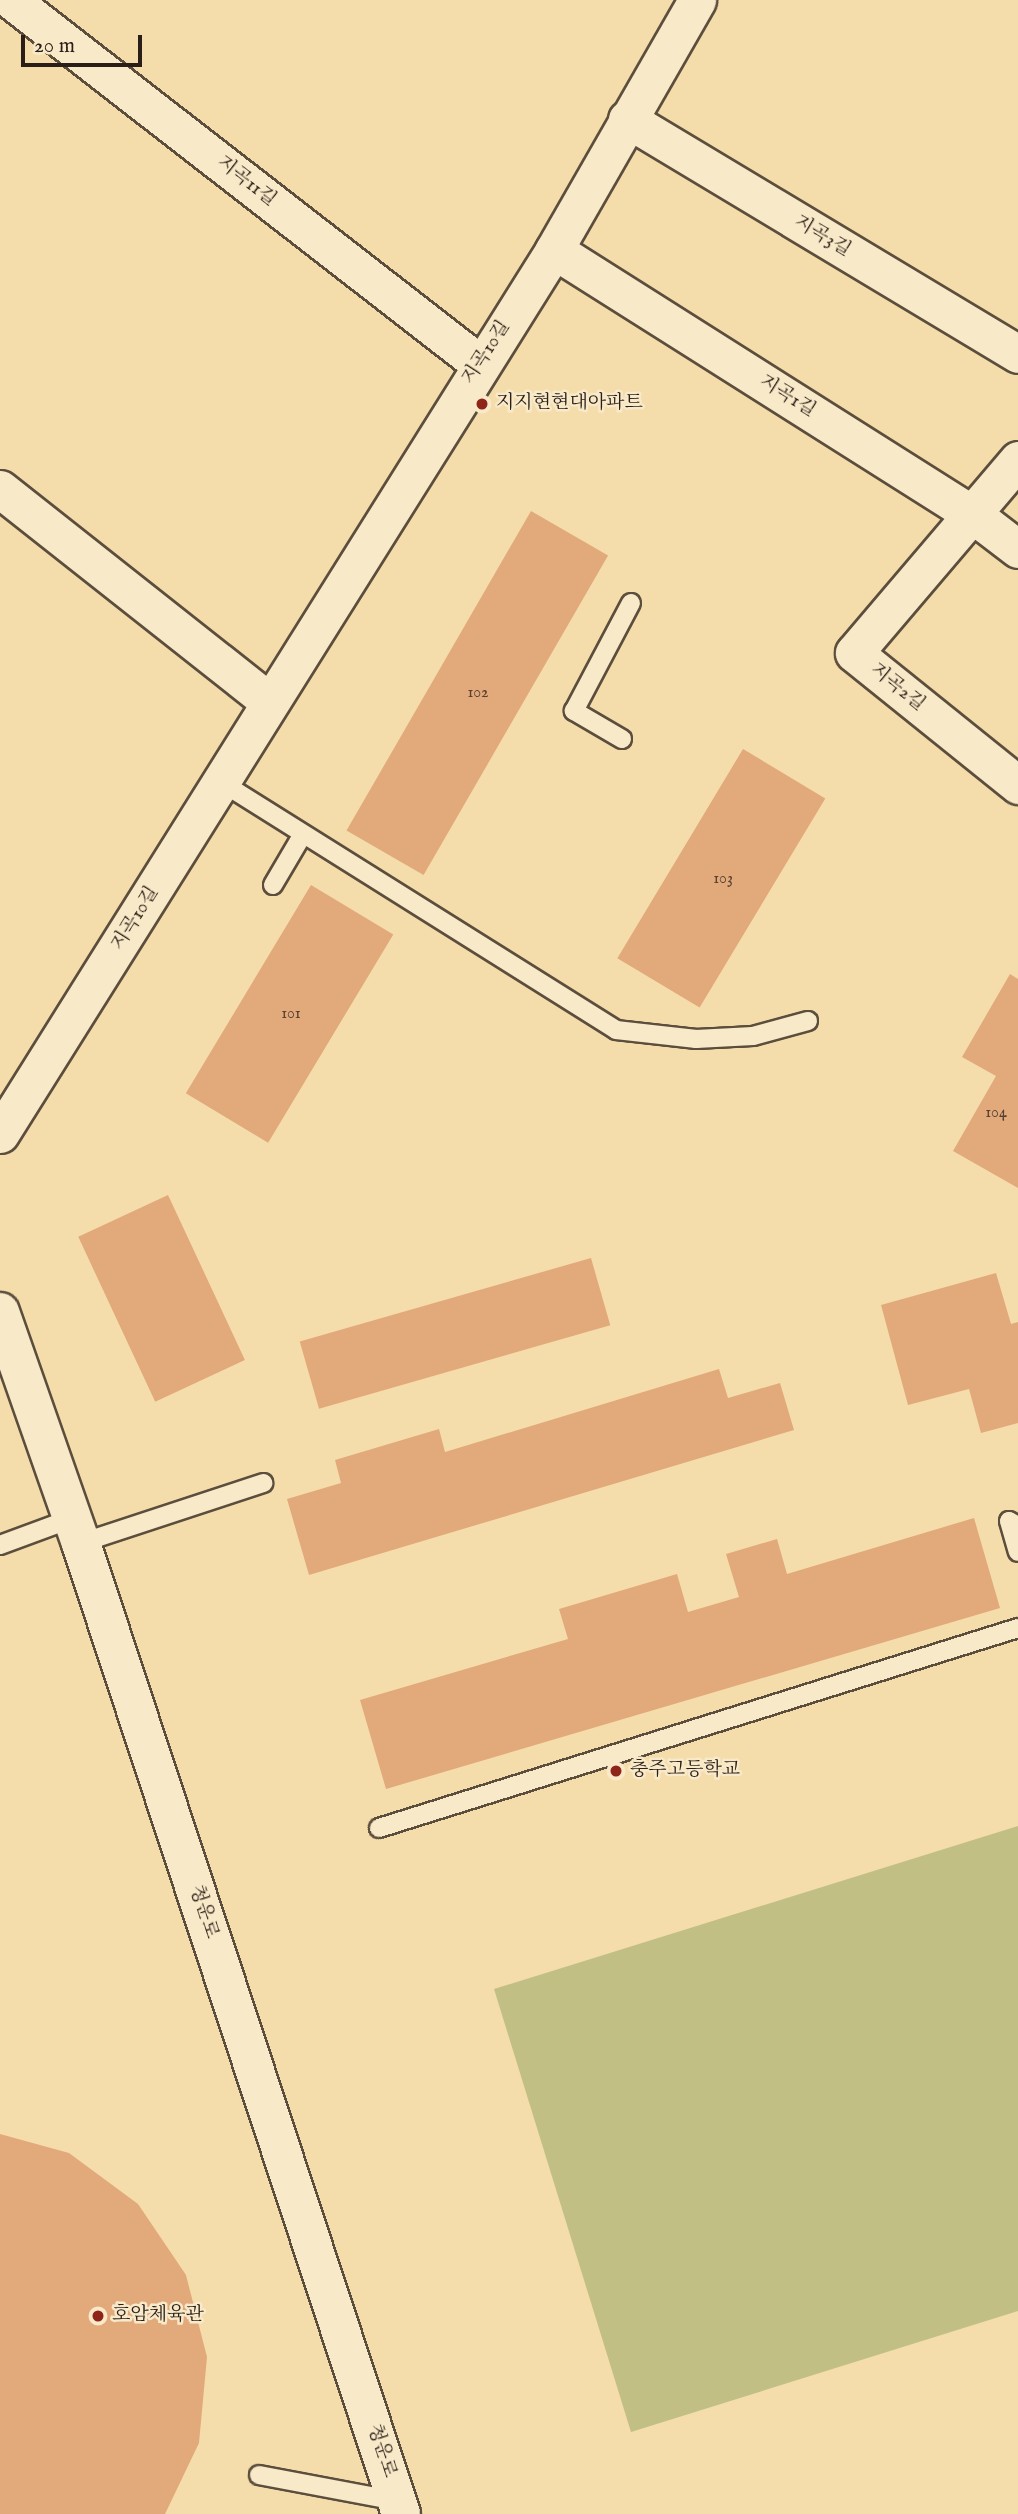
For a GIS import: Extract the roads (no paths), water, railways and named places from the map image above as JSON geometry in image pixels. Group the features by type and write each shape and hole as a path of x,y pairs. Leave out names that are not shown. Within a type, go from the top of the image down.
{"street":[{"name":"지곡11길","path":"11,0 48,12 480,364"},
{"name":"지곡10길","path":"0,1134 480,364 554,250 696,0"},
{"name":"지곡3길","path":"627,119 1018,354"},
{"name":"지곡1길","path":"554,250 975,516 1018,549"},
{"path":"975,516 1018,460"},
{"path":"0,489 270,702"},
{"name":"지곡2길","path":"975,516 854,653 1018,785"},
{"name":"청운로","path":"0,1312 77,1531 399,2508"}],"lane":[{"path":"622,738 574,711 631,603"},
{"path":"221,782 616,1030 696,1040 753,1036 808,1021"},
{"path":"273,885 303,834"},
{"path":"0,1545 77,1531 263,1483"},
{"path":"1018,1526 1009,1521 1018,1552"},
{"path":"379,1828 1018,1628"},
{"path":"259,2475 399,2508"}],"place":[{"name":"지지현현대아파트","path":"482,404"},
{"name":"충주고등학교","path":"616,1771"},
{"name":"호암체육관","path":"98,2316"}]}
